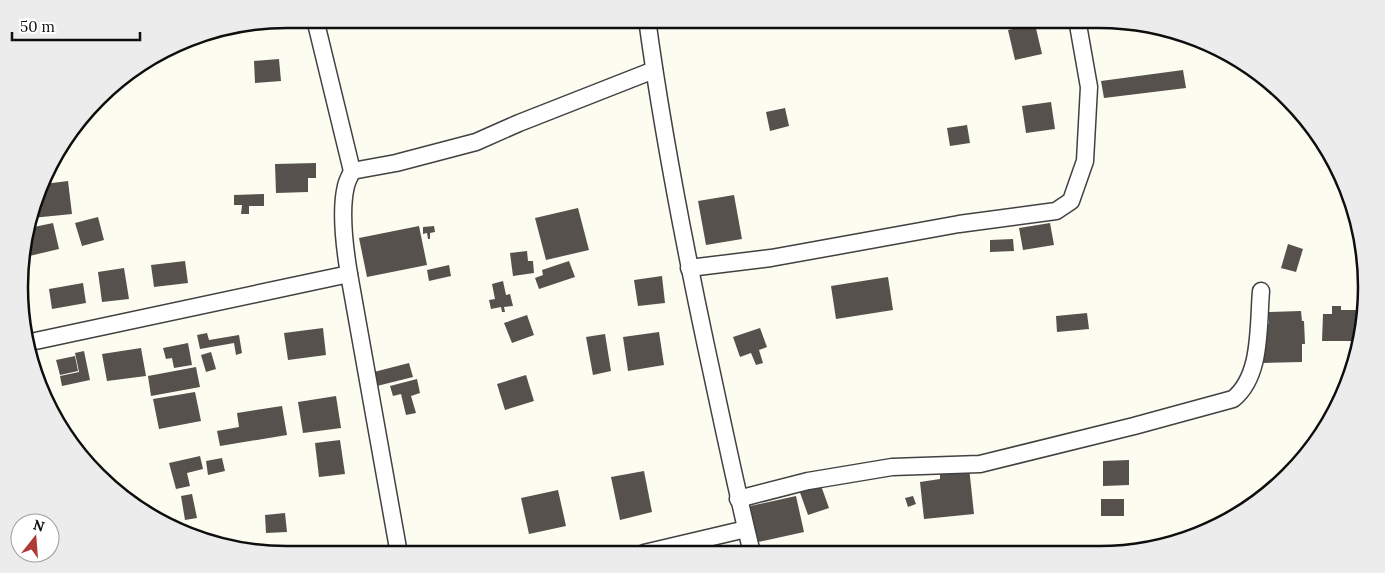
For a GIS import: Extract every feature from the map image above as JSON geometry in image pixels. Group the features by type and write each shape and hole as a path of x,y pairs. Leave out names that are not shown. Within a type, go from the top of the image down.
{"street":[{"path":"317,28 352,172 346,185 344,200 345,252 398,546"},
{"path":"648,28 689,268 738,499 750,546"},
{"path":"689,268 771,258 959,224 1056,211 1071,201 1085,161 1089,87 1079,28"},
{"path":"352,172 396,163 476,142 519,122 654,70"},
{"path":"33,342 349,274"},
{"path":"738,499 808,481 892,467 980,464 1134,426 1233,399 1241,393 1250,380 1256,357 1261,291"},
{"path":"674,546 746,529"}],"building":[{"path":"1036,28 1042,54 1015,60 1008,30"},
{"path":"279,59 281,81 255,83 254,61"},
{"path":"1183,70 1186,88 1104,98 1101,81"},
{"path":"1051,102 1055,129 1026,133 1022,106"},
{"path":"785,108 789,126 770,131 766,112"},
{"path":"967,125 970,143 950,146 947,128"},
{"path":"316,163 316,178 308,178 308,192 276,193 275,164"},
{"path":"68,181 72,214 36,218 49,183"},
{"path":"264,194 264,206 249,206 249,214 241,214 242,205 234,205 234,195"},
{"path":"734,195 742,239 706,245 698,201"},
{"path":"578,208 589,250 546,260 535,218"},
{"path":"98,217 104,240 82,246 75,223"},
{"path":"53,223 59,249 30,256 34,227"},
{"path":"1050,223 1054,245 1023,250 1019,228"},
{"path":"419,226 427,265 367,277 359,238"},
{"path":"434,226 435,232 430,233 430,239 428,239 427,233 423,234 423,227"},
{"path":"1013,239 1014,251 990,252 990,240"},
{"path":"1288,244 1303,249 1296,272 1281,268"},
{"path":"527,251 528,261 533,261 534,273 513,276 510,253"},
{"path":"185,261 188,283 154,287 151,265"},
{"path":"569,261 575,277 539,289 535,278 543,275 542,270"},
{"path":"449,265 451,276 429,281 427,270"},
{"path":"124,268 129,299 102,302 98,272"},
{"path":"662,276 665,303 638,306 634,280"},
{"path":"888,277 893,310 836,319 831,286"},
{"path":"503,281 506,295 510,294 513,306 504,307 505,312 502,312 501,307 491,309 489,300 495,299 492,284"},
{"path":"83,283 86,303 52,309 49,289"},
{"path":"1332,306 1341,306 1341,310 1356,310 1352,341 1322,341 1323,314 1332,314"},
{"path":"1301,311 1302,321 1304,321 1305,344 1302,344 1302,362 1263,363 1262,324 1269,324 1269,312"},
{"path":"1087,313 1089,329 1057,332 1056,316"},
{"path":"527,315 534,335 512,343 504,323"},
{"path":"323,328 326,355 288,360 284,333"},
{"path":"760,328 767,347 759,350 763,363 756,365 751,353 740,357 733,337"},
{"path":"659,332 664,365 628,371 623,337"},
{"path":"207,333 209,340 239,335 242,353 236,355 234,343 200,349 197,335"},
{"path":"605,334 611,371 593,375 586,337"},
{"path":"188,343 192,365 174,368 172,358 166,359 163,348"},
{"path":"141,348 146,376 107,381 102,354"},
{"path":"84,351 90,380 62,386 60,376 79,372 75,353"},
{"path":"211,352 216,369 206,372 201,355"},
{"path":"75,356 78,371 60,375 56,360"},
{"path":"409,363 413,377 377,386 374,372"},
{"path":"196,367 200,387 151,396 148,376"},
{"path":"526,375 534,401 505,410 497,384"},
{"path":"417,379 420,393 411,396 416,413 406,415 401,394 393,396 390,386"},
{"path":"195,392 201,421 159,429 153,399"},
{"path":"336,396 341,428 303,433 298,402"},
{"path":"282,406 287,435 220,446 217,431 239,427 237,413"},
{"path":"340,440 345,474 319,477 315,443"},
{"path":"200,456 203,469 187,473 190,486 176,489 169,463"},
{"path":"222,458 225,471 208,475 206,461"},
{"path":"1129,460 1129,485 1103,486 1103,461"},
{"path":"969,467 974,514 924,519 920,482 940,479 940,470"},
{"path":"644,471 652,512 620,520 611,477"},
{"path":"819,480 829,508 808,515 798,487"},
{"path":"558,490 566,526 529,534 521,498"},
{"path":"192,494 197,518 185,520 181,496"},
{"path":"796,496 804,532 758,542 750,506"},
{"path":"913,496 916,504 908,507 905,498"},
{"path":"1101,499 1124,499 1124,516 1101,516"},
{"path":"285,513 287,532 266,533 265,515"}]}
